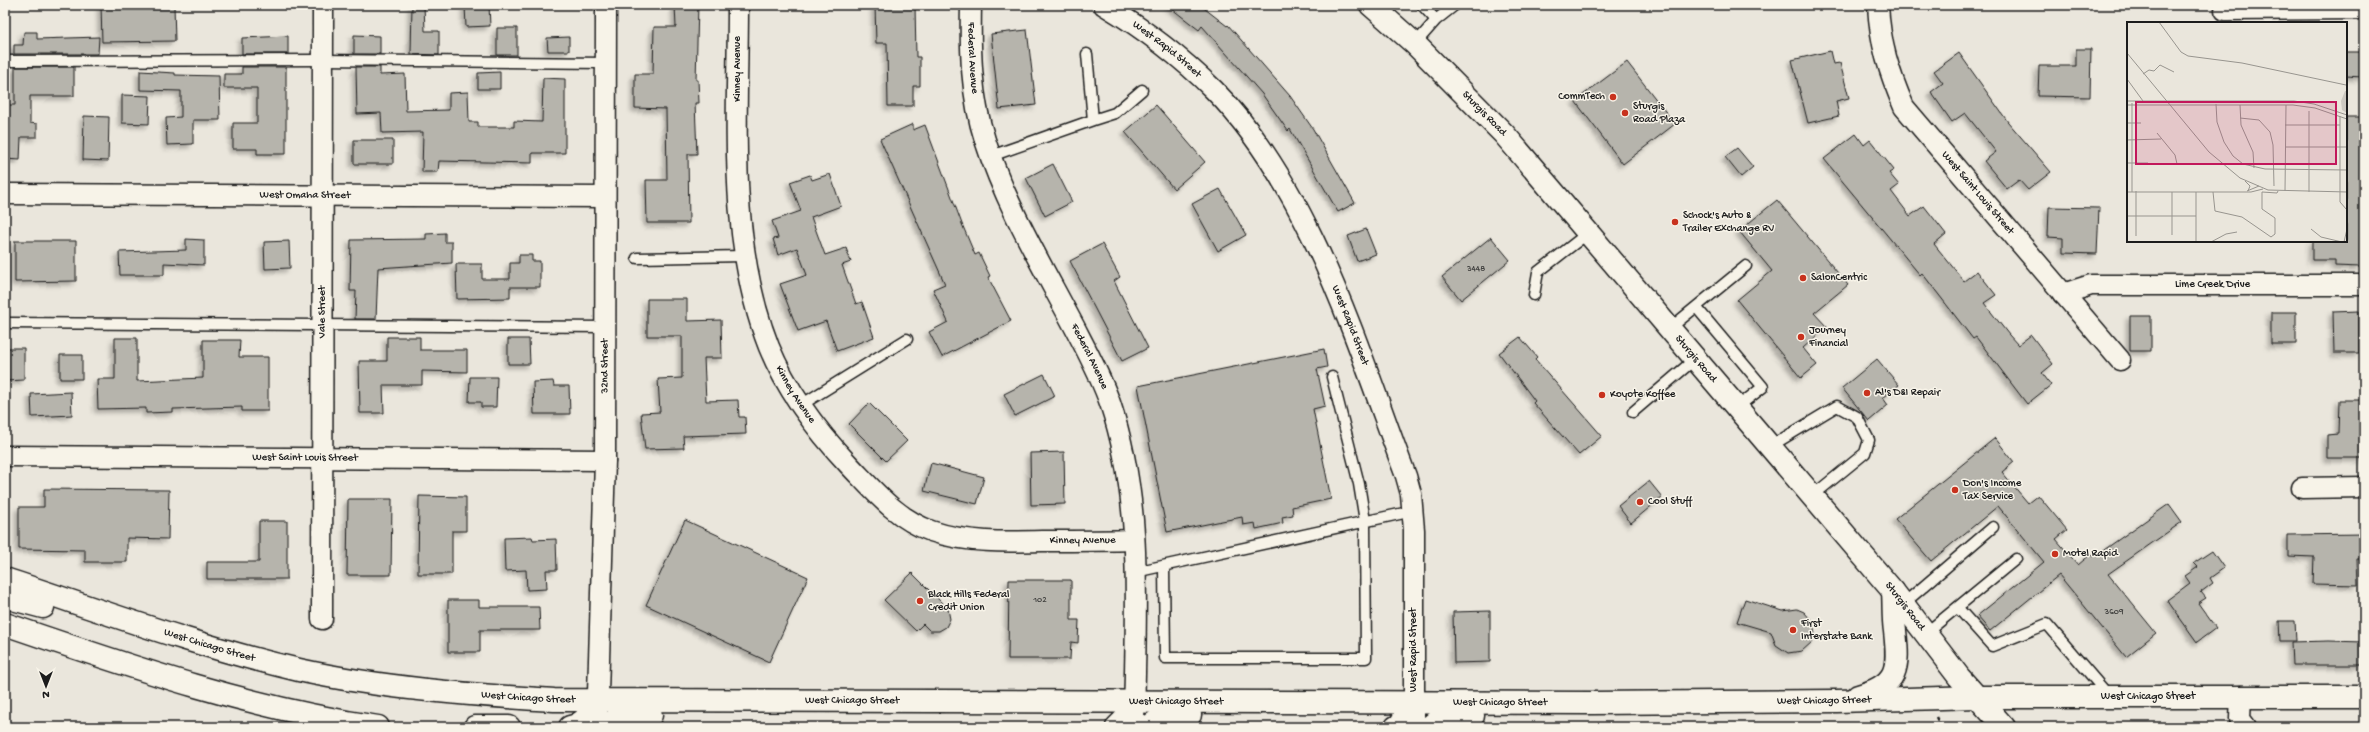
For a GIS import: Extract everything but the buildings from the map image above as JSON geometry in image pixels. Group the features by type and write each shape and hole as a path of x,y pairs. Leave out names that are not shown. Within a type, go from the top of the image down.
{"main road":[{"name":"Sturgis Road","path":"1371,5 1415,44 1504,134 1898,598 1959,677 2004,727"},
{"name":"West Chicago Street","path":"5,579 169,634 273,663 308,671 448,692 546,700 1591,703 1837,701 1977,697 2364,697"},
{"path":"5,597 175,649 273,663"},
{"path":"1837,701 1878,689 1895,672 1898,661 1898,598"},
{"path":"5,624 128,666 218,693 297,712 378,727"},
{"path":"570,727 578,725 590,715 598,700"},
{"path":"609,727 619,717 628,714 708,716 785,701"},
{"path":"1117,727 1127,717 1134,702"},
{"path":"1148,727 1163,717 1252,715 1283,702"},
{"path":"1396,727 1400,725 1414,702"},
{"path":"1429,727 1439,719 1453,716 1525,715 1591,703"},
{"path":"475,727 509,727"}],"street":[{"name":"Vale Street","path":"322,619 323,5"},
{"name":"32nd Street","path":"597,727 605,460 606,5"},
{"name":"Kinney Avenue","path":"738,5 739,193 744,256 753,295 770,348 801,404 839,454 872,490 892,509 929,530 952,537 997,541 1134,540"},
{"name":"Federal Avenue","path":"971,5 973,80 978,111 991,156 1007,196 1098,372 1110,402 1125,457 1134,540 1134,727"},
{"name":"West Rapid Street","path":"1104,5 1159,41 1214,90 1238,117 1276,172 1314,240 1338,295 1406,476 1414,511 1414,727"},
{"name":"West Saint Louis Street","path":"1878,5 1879,32 1888,68 1904,107 2120,360"},
{"path":"2225,10 2364,9"},
{"name":"West Omaha Street","path":"5,194 605,197"},
{"name":"Lime Creek Drive","path":"2063,294 2091,285 2364,285"},
{"name":"West Saint Louis Street","path":"5,456 605,460"},
{"path":"2302,488 2364,487"},
{"path":"2241,696 2240,719 2246,727"}],"lane":[{"path":"1422,5 1436,20"},
{"path":"1415,44 1436,20 1455,5"},
{"path":"1086,54 1093,120"},
{"path":"5,61 323,60 606,63"},
{"path":"991,156 1093,120 1115,114 1142,90"},
{"path":"1534,295 1538,272 1588,233"},
{"path":"637,258 744,256"},
{"path":"1669,329 1746,266"},
{"path":"1696,307 1763,387 1736,408"},
{"path":"5,323 606,327"},
{"path":"801,404 907,339"},
{"path":"1633,412 1695,359"},
{"path":"1164,566 1165,658 1366,658 1365,521 1359,484 1332,376"},
{"path":"1769,447 1837,406 1856,417 1869,440 1865,453 1811,497"},
{"path":"1135,572 1414,511"},
{"path":"1898,598 1993,528"},
{"path":"1926,633 2016,559"},
{"path":"1958,608 1992,646 2047,624 2109,696"}],"path":[{"path":"1936,717 1941,727"}],"place":[{"name":"CommTech","path":"1613,97"},
{"name":"Sturgis Road Plaza","path":"1625,113"},
{"name":"Schock's Auto & Trailer Exchange RV","path":"1675,222"},
{"name":"SalonCentric","path":"1803,278"},
{"name":"Journey Financial","path":"1801,337"},
{"name":"Al's D&I Repair","path":"1867,393"},
{"name":"Koyote Koffee","path":"1602,395"},
{"name":"Don's Income Tax Service","path":"1955,490"},
{"name":"Cool Stuff","path":"1640,502"},
{"name":"Motel Rapid","path":"2055,554"},
{"name":"Black Hills Federal Credit Union","path":"920,601"},
{"name":"First Interstate Bank","path":"1793,630"}]}
